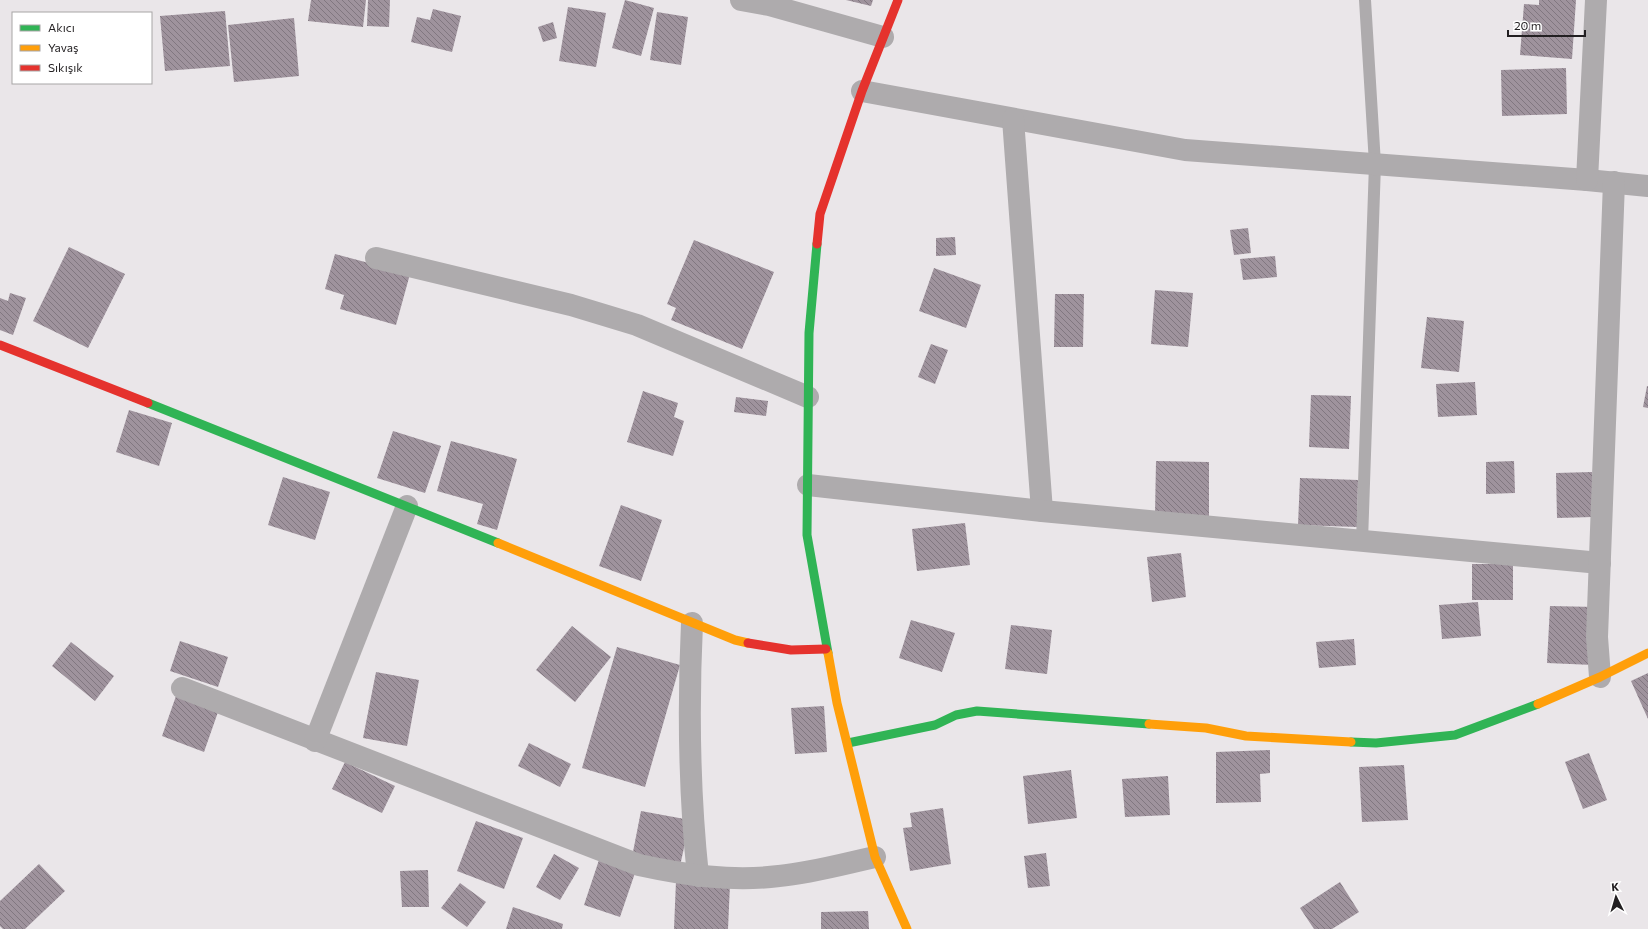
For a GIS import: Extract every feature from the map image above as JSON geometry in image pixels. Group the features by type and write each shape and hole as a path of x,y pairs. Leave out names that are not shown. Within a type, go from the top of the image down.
{"street":[{"path":"741,0 769,5 883,37"},
{"path":"898,0 862,91 820,214 810,333 807,536 826,649 837,703 875,857 907,929"},
{"path":"1587,180 1596,0"},
{"path":"862,91 1185,150 1614,182 1648,186"},
{"path":"1013,119 1042,511"},
{"path":"1600,677 1597,637 1614,182"},
{"path":"376,258 571,305 637,325 808,397"},
{"path":"0,345 407,506 692,623 761,647 785,651 826,649"},
{"path":"808,485 1042,511 1600,563"},
{"path":"315,741 407,506"},
{"path":"692,623 688,701 689,768 698,876"},
{"path":"848,743 936,725 956,715 977,711 1206,728 1246,736 1376,743 1455,735 1512,715 1600,677 1648,653"},
{"path":"182,688 315,741 639,865 698,876 741,879 780,876 875,857"}],"lane":[{"path":"1362,541 1375,164 1365,0"}],"building":[{"path":"311,0 366,0 363,27 308,21"},
{"path":"368,0 390,0 389,27 367,26"},
{"path":"625,0 654,8 641,56 612,48"},
{"path":"846,0 873,0 871,6"},
{"path":"1539,0 1576,0 1572,59 1520,55 1524,4 1539,5"},
{"path":"568,7 606,13 596,67 559,61"},
{"path":"433,9 461,16 452,52 411,42 417,17 430,20"},
{"path":"225,11 230,66 165,71 160,16"},
{"path":"657,12 688,17 681,65 650,60"},
{"path":"294,18 299,76 234,82 228,25"},
{"path":"553,22 557,38 543,42 538,27"},
{"path":"1566,68 1567,114 1502,116 1501,70"},
{"path":"1248,228 1251,253 1234,255 1230,230"},
{"path":"955,237 956,255 936,256 936,238"},
{"path":"694,240 774,272 742,349 671,320 676,308 667,304"},
{"path":"69,247 125,274 88,348 33,321"},
{"path":"335,254 410,274 396,325 340,309 344,295 325,289"},
{"path":"1275,256 1277,277 1243,280 1240,259"},
{"path":"934,268 981,285 966,328 919,311"},
{"path":"1155,290 1193,293 1188,347 1151,344"},
{"path":"10,293 26,298 13,335 0,330 0,298 8,301"},
{"path":"1055,294 1084,294 1083,347 1054,347"},
{"path":"1427,317 1464,321 1459,372 1421,368"},
{"path":"931,344 948,350 935,384 918,377"},
{"path":"1475,382 1477,415 1438,417 1436,384"},
{"path":"1648,386 1648,408 1643,407"},
{"path":"643,391 678,403 674,417 684,421 673,456 627,442"},
{"path":"1311,395 1351,396 1349,449 1309,447"},
{"path":"736,397 768,401 766,416 734,412"},
{"path":"129,410 172,423 159,466 116,452"},
{"path":"393,431 441,446 425,493 377,478"},
{"path":"451,441 517,459 497,530 477,524 483,504 437,491"},
{"path":"1156,461 1209,462 1209,516 1155,515"},
{"path":"1514,461 1515,493 1486,494 1486,462"},
{"path":"1592,472 1593,517 1557,518 1556,473"},
{"path":"283,477 330,492 315,540 268,525"},
{"path":"1300,478 1358,480 1357,527 1298,525"},
{"path":"621,505 662,520 641,581 599,566"},
{"path":"965,523 970,565 917,571 912,529"},
{"path":"1181,553 1186,597 1152,602 1147,557"},
{"path":"1472,564 1513,564 1513,600 1472,600"},
{"path":"1478,602 1481,636 1442,639 1439,605"},
{"path":"1550,606 1596,607 1593,665 1547,663"},
{"path":"911,620 955,633 942,672 899,658"},
{"path":"1011,625 1052,630 1047,674 1005,669"},
{"path":"572,626 611,657 575,702 536,670"},
{"path":"1354,639 1356,665 1319,668 1316,642"},
{"path":"180,641 228,657 218,687 170,671"},
{"path":"71,642 114,676 95,701 52,666"},
{"path":"617,647 680,665 645,787 582,768"},
{"path":"376,672 419,680 407,746 363,738"},
{"path":"1648,673 1648,719 1631,681"},
{"path":"176,696 218,712 204,752 162,736"},
{"path":"824,706 827,752 795,754 791,708"},
{"path":"529,743 571,764 560,787 518,766"},
{"path":"1270,750 1270,773 1260,774 1261,802 1216,803 1216,752"},
{"path":"1589,753 1607,800 1583,809 1565,762"},
{"path":"345,762 395,786 382,813 332,789"},
{"path":"1404,765 1408,820 1362,822 1359,767"},
{"path":"1071,770 1077,818 1028,824 1023,776"},
{"path":"1168,776 1170,815 1125,817 1122,779"},
{"path":"943,808 951,864 910,871 903,828 912,827 910,813"},
{"path":"641,811 690,820 680,866 632,857"},
{"path":"476,821 523,838 504,889 457,871"},
{"path":"1046,853 1050,886 1028,888 1024,856"},
{"path":"554,854 579,868 560,900 536,887"},
{"path":"599,860 635,873 620,917 584,905"},
{"path":"39,864 65,891 25,929 3,929 0,926 0,901"},
{"path":"428,870 429,907 402,907 400,871"},
{"path":"676,881 730,884 728,929 674,929"},
{"path":"1340,882 1359,912 1332,929 1314,929 1300,908"},
{"path":"460,883 486,902 467,927 441,908"},
{"path":"513,907 563,924 562,929 506,929"},
{"path":"868,911 869,929 821,929 821,912"}],"traffic: fast":[{"path":"817,244 809,333 807,535 828,653"},
{"path":"148,403 498,543"},
{"path":"1351,742 1376,743 1455,735 1538,704"},
{"path":"848,743 935,725 956,715 977,711 1149,724"}],"traffic: slow":[{"path":"498,543 735,640 748,643"},
{"path":"828,653 837,703 875,857 907,929"},
{"path":"1538,704 1600,677 1648,653"},
{"path":"1149,724 1206,728 1246,736 1351,742"}],"traffic: jam":[{"path":"817,244 820,214 862,91 898,0"},
{"path":"0,345 148,403"},
{"path":"748,643 791,650 826,649"}]}
